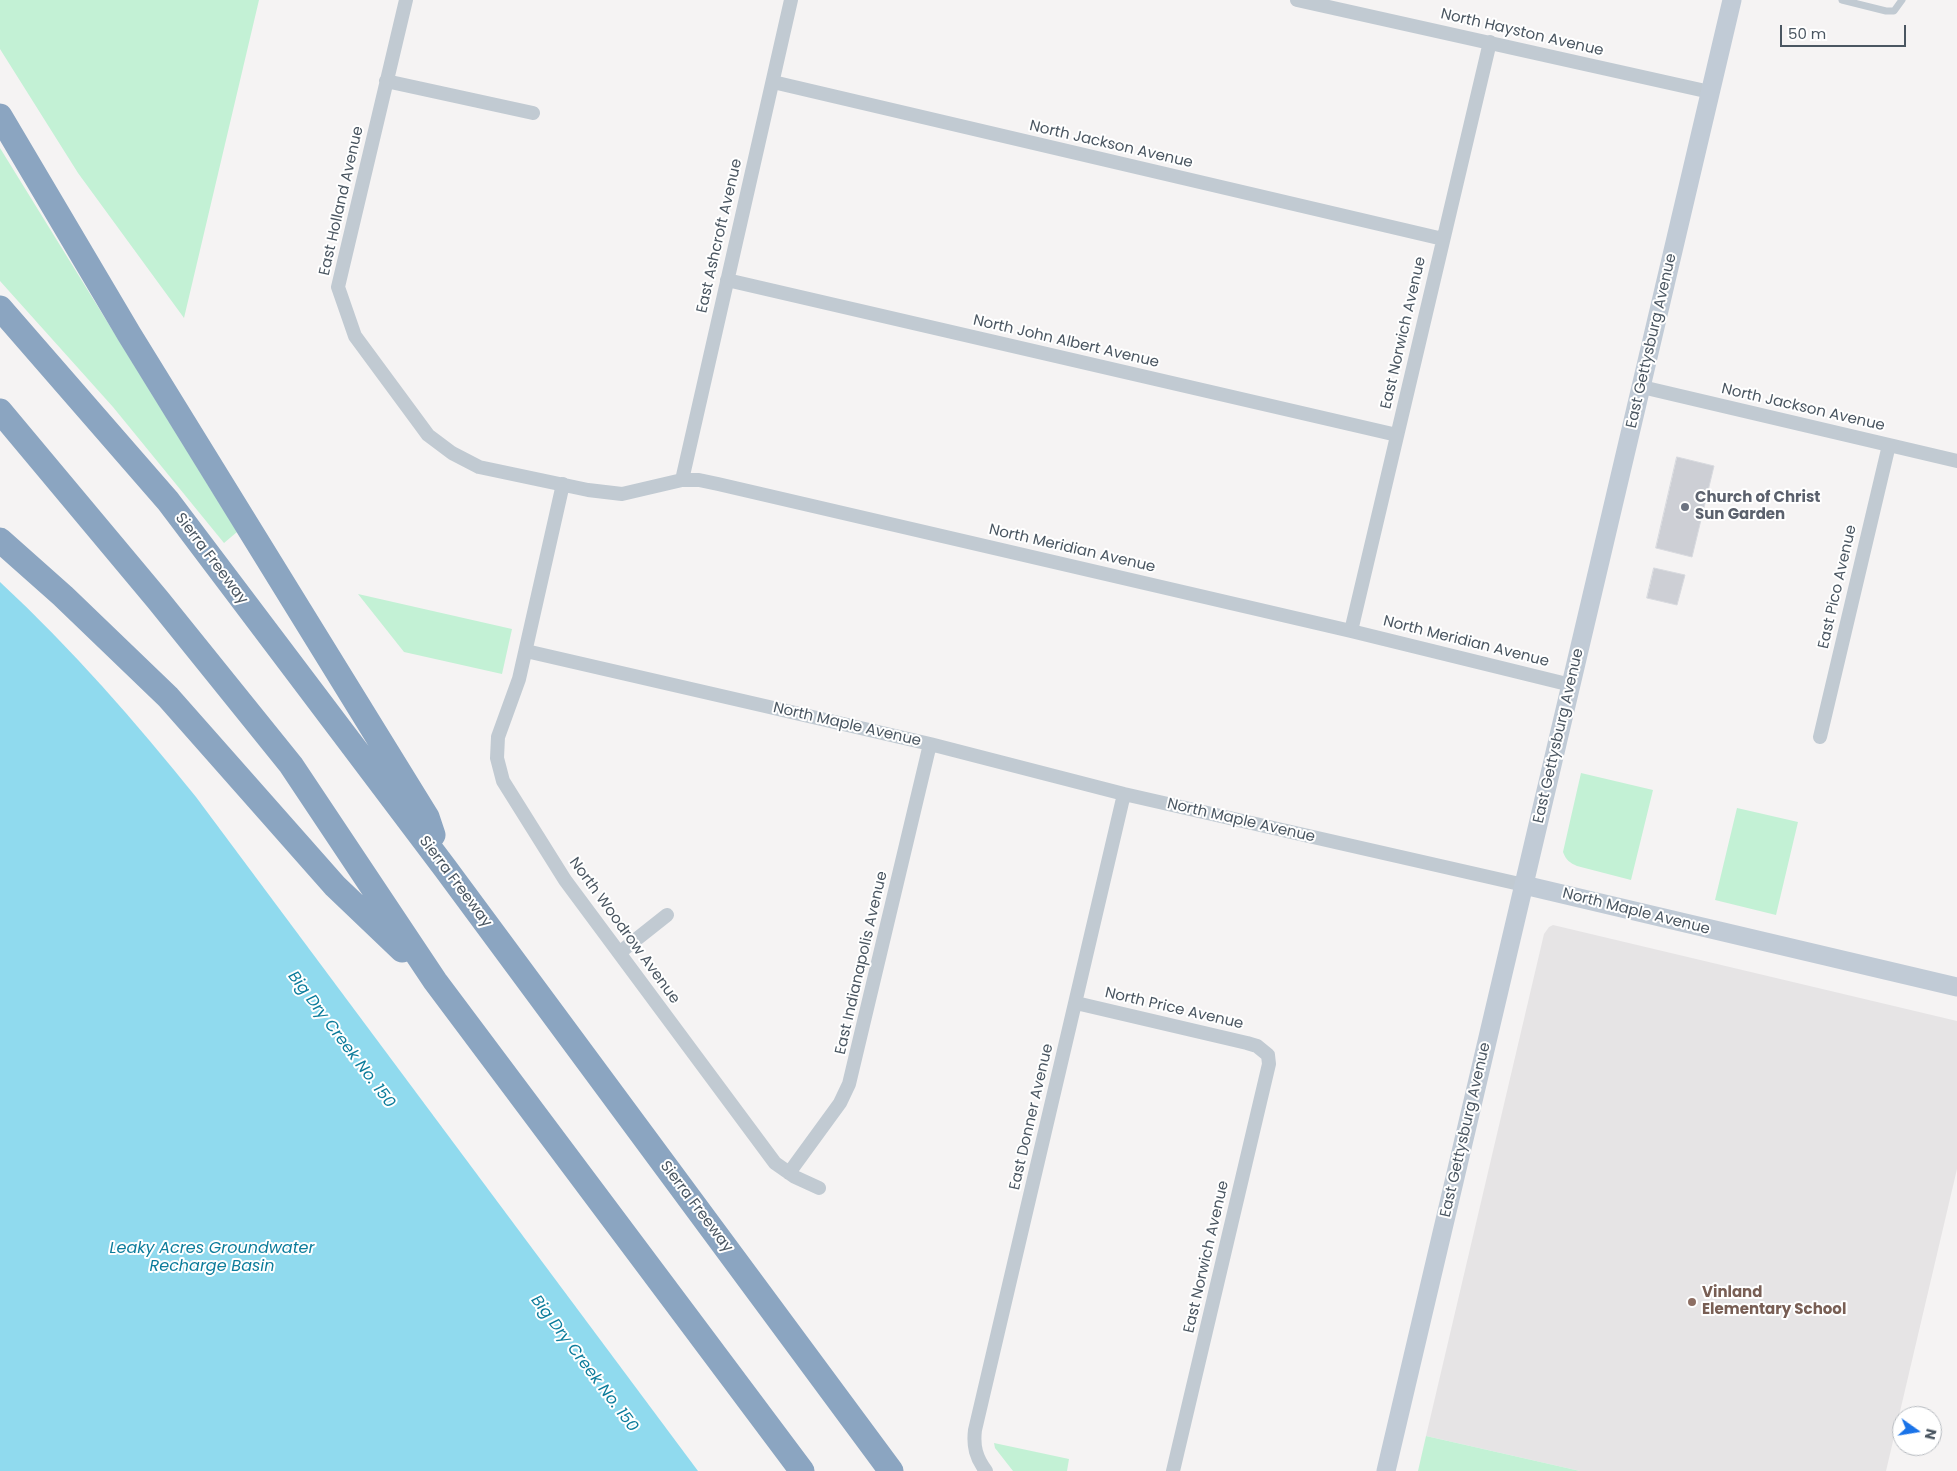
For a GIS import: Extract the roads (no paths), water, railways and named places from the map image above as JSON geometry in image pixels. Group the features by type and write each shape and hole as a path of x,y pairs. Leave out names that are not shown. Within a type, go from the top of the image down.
{"highway":[{"path":"0,116 129,334 427,817 445,868"},
{"name":"Sierra Freeway","path":"0,308 168,501 445,868 892,1471"},
{"path":"0,411 158,600 291,765 435,981 802,1471"},
{"path":"0,540 63,596 168,697 335,886 435,981"}],"street":[{"name":"East Holland Avenue","path":"406,0 338,287 355,336 428,435 452,453 479,467 563,484"},
{"name":"East Ashcroft Avenue","path":"682,480 791,0"},
{"name":"North Hayston Avenue","path":"1297,0 1710,92"},
{"name":"East Gettysburg Avenue","path":"1386,1471 1732,0"},
{"name":"East Norwich Avenue","path":"1352,631 1442,239 1490,42"},
{"path":"386,81 533,112"},
{"name":"North Jackson Avenue","path":"772,82 1442,239"},
{"name":"North John Albert Avenue","path":"727,280 1397,435"},
{"name":"North Jackson Avenue","path":"1642,386 1957,461"},
{"name":"East Pico Avenue","path":"1820,737 1889,445"},
{"name":"North Meridian Avenue","path":"563,484 588,490 622,494 682,480 699,480 1352,631 1571,685"},
{"path":"526,651 563,484"},
{"name":"North Maple Avenue","path":"526,651 930,744 1124,794 1524,885 1957,987"},
{"name":"North Woodrow Avenue","path":"526,651 517,686 498,737 497,758 501,775 510,794 565,880 775,1163 789,1173 819,1188"},
{"name":"East Indianapolis Avenue","path":"789,1173 840,1103 849,1084 930,744"},
{"name":"East Donner Avenue","path":"986,1471 980,1464 974,1448 975,1430 1124,794"},
{"path":"619,953 666,915"},
{"name":"North Price Avenue","path":"1076,1003 1247,1043 1264,1051"},
{"name":"East Norwich Avenue","path":"1173,1471 1269,1064 1268,1055 1264,1051"}],"lane":[{"path":"1842,0 1886,11 1894,11 1902,0"}],"water":[{"name":"Leaky Acres Groundwater Recharge Basin","path":"0,582 102,686 196,797 698,1471 0,1471"}],"place":[{"name":"Church of Christ Sun Garden","path":"1685,507"},
{"name":"Vinland Elementary School","path":"1692,1302"}],"water label":[{"name":"Big Dry Creek No. 150","path":"341,1040"},
{"name":"Big Dry Creek No. 150","path":"584,1364"}]}
